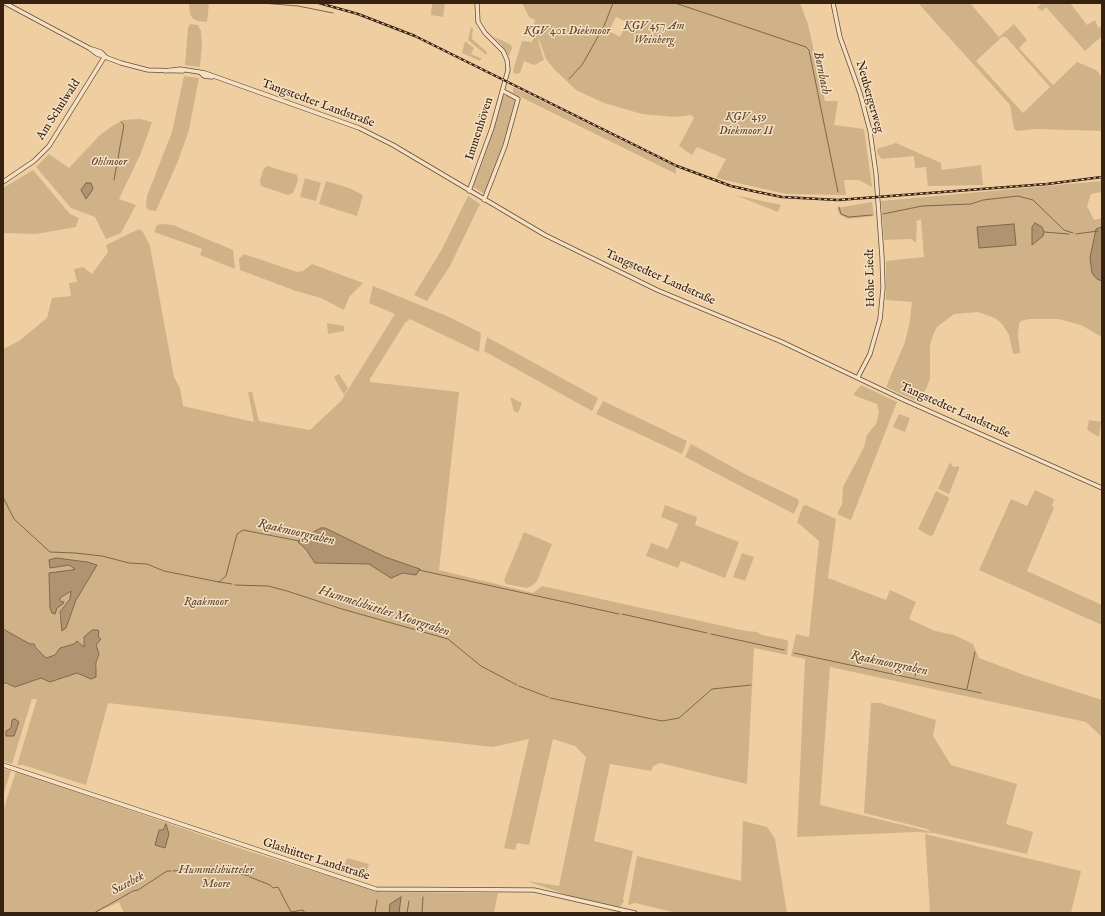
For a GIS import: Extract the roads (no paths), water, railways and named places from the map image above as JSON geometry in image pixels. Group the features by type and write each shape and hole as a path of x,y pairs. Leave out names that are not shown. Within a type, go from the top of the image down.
{"street":[{"name":"Tangstedter Landstraße","path":"5,3 89,48 99,51 105,56 134,68 201,73 204,76 215,77 359,128 393,145 545,235 657,290 769,336 904,400 1102,488"},
{"name":"Immenhöven","path":"469,191 498,108 507,72 507,62 504,53 485,33 478,22 477,3"},
{"name":"Neubergerweg","path":"833,3 840,37 860,93 869,127 874,158 877,199"},
{"name":"Am Schulwald","path":"3,182 34,161 49,146 105,56"},
{"path":"484,200 505,146 518,99 503,91"},
{"name":"Hohe Liedt","path":"858,377 875,340 882,306 883,277 877,199"},
{"name":"Glashütter Landstraße","path":"3,765 376,889 534,890 635,913"}],"waterway":[{"path":"261,3 298,6 333,13"},
{"path":"569,79 582,65 604,26 613,3"},
{"name":"Bornbach","path":"675,3 806,47 809,50 838,192"},
{"path":"114,180 124,125 121,122"},
{"name":"Bornbach","path":"883,214 922,206 971,204 983,200 1018,196 1033,200 1064,230 1073,233"},
{"name":"Bornbach","path":"839,207 841,214 849,217 872,215"},
{"name":"Bornbach","path":"1076,234 1098,231"},
{"path":"1044,232 1069,234"},
{"name":"Raakmoorgraben","path":"3,497 14,519 50,552 102,556 129,563 147,564 164,571 219,582 226,576 237,534 243,530 299,541"},
{"name":"Raakmoorgraben","path":"419,570 619,614"},
{"name":"Hummelsbüttler Moorgraben","path":"219,582 232,584"},
{"name":"Hummelsbüttler Moorgraben","path":"235,585 268,586 448,639 481,666 517,685"},
{"name":"Raakmoorgraben","path":"622,614 707,633"},
{"name":"Raakmoorgraben","path":"711,634 784,650"},
{"path":"967,689 975,652"},
{"name":"Raakmoorgraben","path":"794,653 981,693"},
{"path":"915,676 916,671"},
{"name":"Hummelsbüttler Moorgraben","path":"550,698 662,721 679,718 712,689 751,685"},
{"name":"Hummelsbüttler Moorgraben","path":"519,686 548,697"},
{"name":"Susebek","path":"173,871 213,867 249,876"},
{"name":"Susebek","path":"94,913 133,891 138,890 167,871 171,871"},
{"name":"Susebek","path":"250,877 270,885 273,888 278,887 291,912 303,910 305,913"},
{"path":"422,913 423,897"},
{"path":"375,913 377,900"},
{"path":"407,913 409,901"}],"railway":[{"path":"319,3 358,14 415,36 677,166 731,186 753,191 782,197 838,200 1047,184 1102,177"}],"park label":[{"name":"KGV 401 Diekmoor","path":"567,32"},
{"name":"KGV 457 Am Weinberg","path":"654,34"},
{"name":"KGV 459 Diekmoor II","path":"746,125"},
{"name":"Ohlmoor","path":"109,163"},
{"name":"Raakmoor","path":"206,603"},
{"name":"Hummelsbütteler Moore","path":"216,878"}]}
